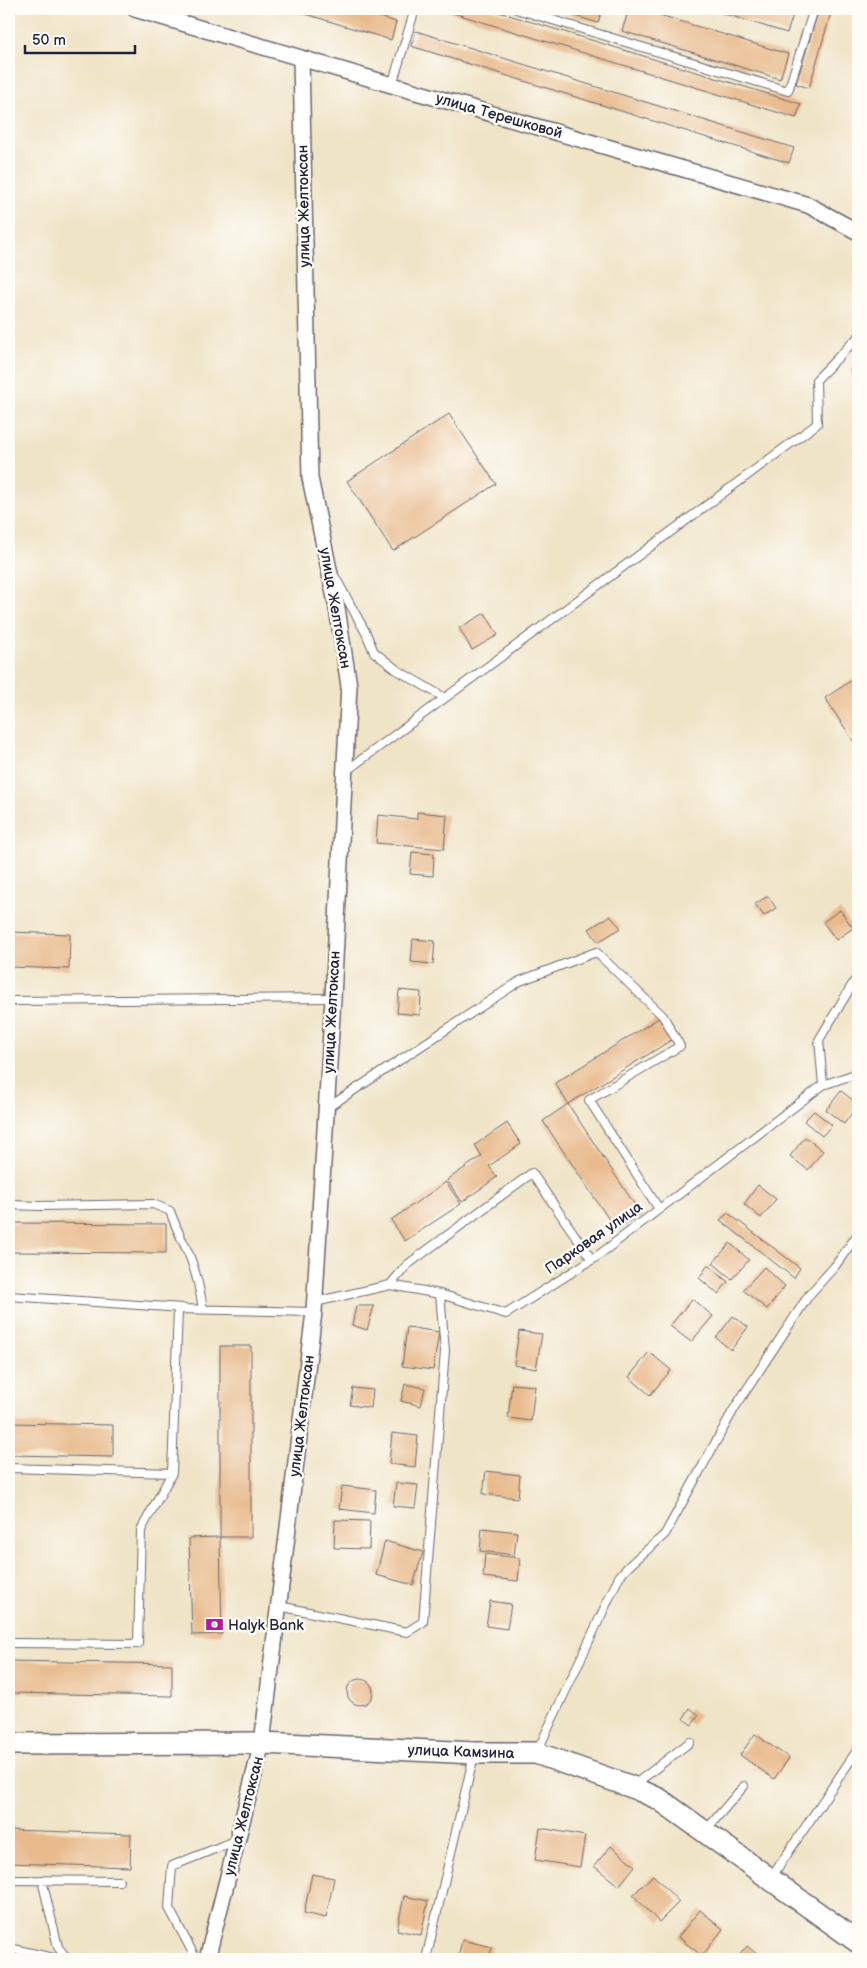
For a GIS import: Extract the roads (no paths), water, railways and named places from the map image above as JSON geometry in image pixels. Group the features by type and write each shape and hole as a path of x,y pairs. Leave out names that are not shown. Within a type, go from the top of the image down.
{"street":[{"name":"улица Терешковой","path":"135,9 808,204 858,232"},
{"name":"улица Желтоксан","path":"207,1959 262,1743 315,1307 349,686 338,608 310,478 301,58"},
{"name":"улица Камзина","path":"9,1744 262,1743 536,1754 632,1787 659,1799 858,1942"}],"lane":[{"path":"392,85 415,9"},
{"path":"516,9 788,91 814,9"},
{"path":"344,772 817,424 816,380 858,337"},
{"path":"328,564 366,633 374,652 397,670 446,698"},
{"path":"327,1108 520,981 596,952 663,1016 680,1046 589,1100 659,1210"},
{"path":"823,1084 819,1040 858,978"},
{"path":"9,1001 333,998"},
{"name":"Парковая улица","path":"9,1296 192,1309 315,1307 390,1285 440,1294 506,1314 592,1260 823,1084 858,1073"},
{"path":"390,1285 407,1265 532,1174 592,1260"},
{"path":"9,1205 153,1204 170,1212 177,1231 187,1249 201,1294 203,1309"},
{"path":"536,1754 618,1577 625,1568 649,1550 665,1534 734,1409 809,1295 835,1266 858,1234"},
{"path":"279,1606 407,1632 423,1622 445,1351 440,1294"},
{"path":"9,1643 138,1644 141,1530 172,1473 178,1309 192,1309"},
{"path":"9,1468 172,1473"},
{"path":"632,1787 690,1742"},
{"path":"771,1879 858,1749"},
{"path":"426,1959 474,1753"},
{"path":"705,1832 744,1786"},
{"path":"196,1959 169,1908 172,1866 238,1840"},
{"path":"9,1880 119,1881"},
{"path":"42,1880 58,1948 67,1959"},
{"path":"9,1948 58,1959"}],"place":[{"name":"Halyk Bank","path":"214,1625"}]}
